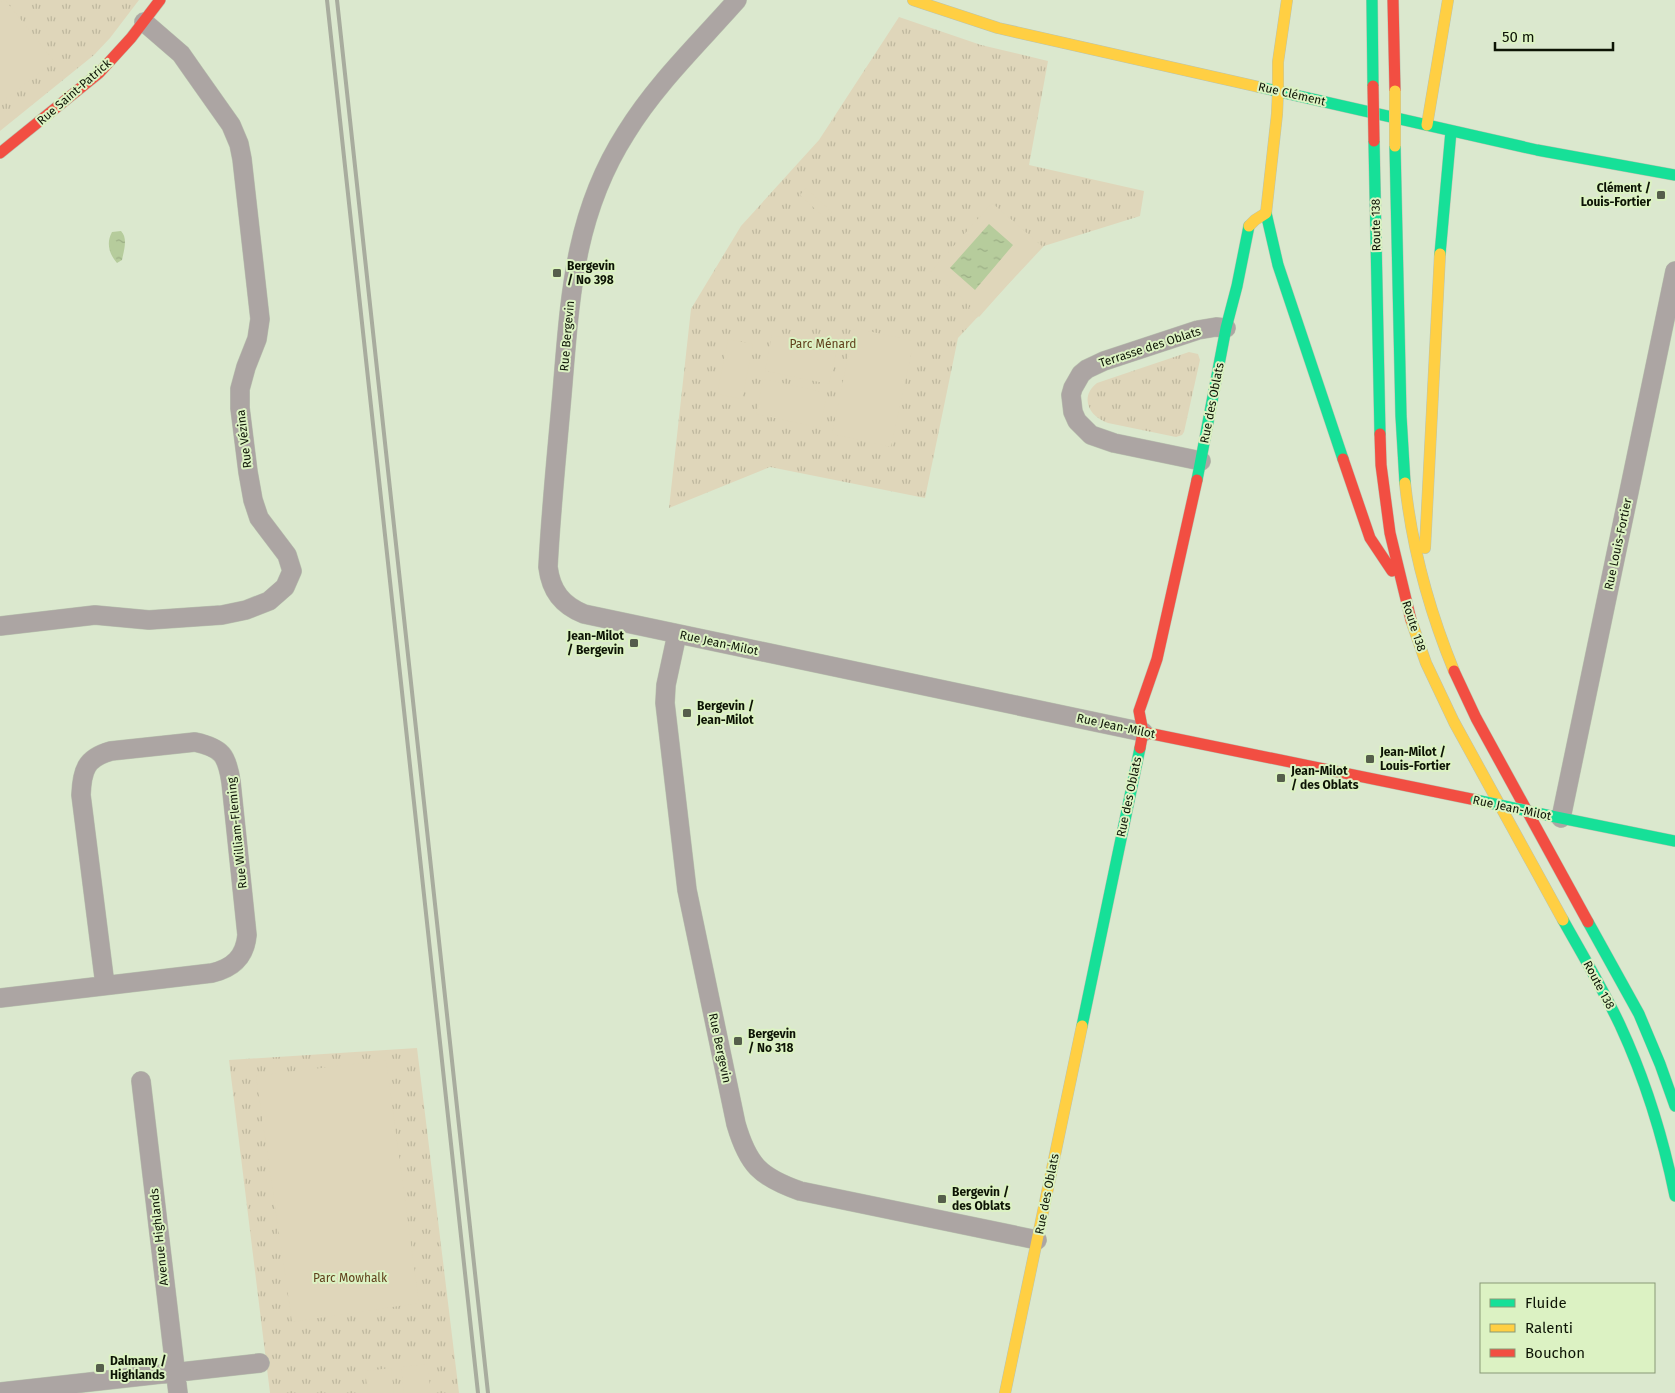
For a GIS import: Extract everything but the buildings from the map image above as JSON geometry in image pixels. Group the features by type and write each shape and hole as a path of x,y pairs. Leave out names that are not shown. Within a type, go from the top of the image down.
{"main road":[{"name":"Rue Saint-Patrick","path":"0,153 87,84 112,60 160,0"},
{"name":"Rue Clément","path":"912,0 1013,31 1537,150 1675,175"},
{"path":"1287,0 1278,62 1277,114 1266,213 1278,265 1370,538 1402,587"},
{"name":"Route 138","path":"1372,0 1380,448 1386,510 1402,587 1419,646 1450,714 1628,1040 1665,1148 1675,1196"},
{"name":"Route 138","path":"1393,0 1402,454 1410,524 1423,580 1438,630 1464,694 1632,1001 1655,1051 1675,1106"},
{"path":"1427,125 1448,0"},
{"path":"1423,580 1430,482 1441,227 1448,151 1452,131"},
{"name":"Rue des Oblats","path":"1005,1393 1143,732 1139,710 1157,659 1201,461 1247,230 1254,220 1266,213"},
{"name":"Rue Jean-Milot","path":"1143,732 1675,840"}],"street":[{"name":"Rue Bergevin","path":"560,600 550,579 549,554 571,290 584,228 605,172 625,134 661,84 737,0"},
{"name":"Rue Vézina","path":"0,626 95,615 149,620 222,615 246,610 269,601 285,588 292,571 287,555 259,518 252,500 240,408 240,389 246,366 257,339 260,319 239,144 231,125 181,54 144,22"},
{"name":"Rue Louis-Fortier","path":"1556,817 1675,271"},
{"name":"Terrasse des Oblats","path":"1201,461 1114,443 1091,435 1077,421 1072,412 1071,395 1081,374 1104,361 1198,330 1216,327 1226,328"},
{"name":"Rue Jean-Milot","path":"560,600 567,606 584,614 1143,732"},
{"name":"Rue Bergevin","path":"677,634 666,685 665,703 682,857 693,923 734,1114 740,1139 748,1155 764,1174 784,1186 800,1191 1037,1240"},
{"name":"Rue William-Fleming","path":"0,998 212,973 233,965 241,956 246,945 247,935 229,764 220,752 208,745 195,742 111,751 97,755 86,767 82,780 82,795 105,985"},
{"name":"Avenue Highlands","path":"141,1081 178,1393"},
{"path":"0,1392 260,1363"}],"green space":[{"path":"0,0 139,0 110,38 94,55 0,131"},
{"path":"5,0 54,61 0,103 0,3"},
{"name":"Parc Ménard","path":"899,17 981,45 1048,61 1029,165 1144,191 1140,216 1044,246 958,338 925,498 770,467 669,508 691,309 741,226 819,140"},
{"path":"806,188 832,212 826,219 800,195"},
{"path":"992,203 1042,246 979,317 969,308 971,306 935,275 933,277 929,274"},
{"path":"854,328 914,341 891,447 832,434"},
{"path":"772,335 837,349 829,384 765,371"},
{"path":"728,339 753,344 742,399 717,394"},
{"path":"1189,352 1198,354 1200,360 1182,435 1176,437 1108,423 1101,420 1091,411 1088,394 1097,383"},
{"path":"763,379 827,393 820,428 756,414"},
{"name":"Parc Mowhalk","path":"417,1048 459,1393 270,1393 229,1060"},
{"path":"386,1060 419,1303 292,1322 256,1076"},
{"path":"427,1364 431,1393 404,1393 401,1367"},
{"path":"391,1368 394,1393 368,1393 365,1371"}],"water":[{"path":"989,224 1013,245 975,290 950,268"},
{"path":"121,231 125,241 122,260 117,263 110,252 109,240 112,232"}],"railway":[{"path":"327,0 478,1393"},
{"path":"337,0 488,1393"}],"traffic: fast":[{"path":"1372,0 1373,86"},
{"path":"1259,87 1537,150 1675,175"},
{"path":"1440,254 1451,131"},
{"path":"1374,141 1380,434"},
{"path":"1395,146 1401,416 1405,483"},
{"path":"1266,213 1278,265 1343,459"},
{"path":"1197,480 1226,328 1249,226"},
{"path":"1082,1026 1140,748"},
{"path":"1476,800 1551,816"},
{"path":"1551,816 1675,841"},
{"path":"1563,920 1607,998 1629,1045 1652,1109 1665,1152 1675,1196"},
{"path":"1588,922 1639,1014 1675,1106"}],"traffic: slow":[{"path":"913,0 998,28 1259,87"},
{"path":"1278,91 1278,62 1287,0"},
{"path":"1427,125 1448,0"},
{"path":"1249,226 1266,213 1278,91"},
{"path":"1395,91 1395,146"},
{"path":"1425,548 1440,254"},
{"path":"1405,483 1412,531 1429,602 1454,671"},
{"path":"1411,620 1426,663 1454,722 1563,920"},
{"path":"1005,1393 1082,1026"}],"traffic: jam":[{"path":"0,153 99,73 131,38 160,0"},
{"path":"1393,0 1395,91"},
{"path":"1373,86 1374,141"},
{"path":"1380,434 1381,465 1390,533 1411,620"},
{"path":"1343,459 1370,538 1392,571"},
{"path":"1140,748 1143,732 1139,711 1157,659 1197,480"},
{"path":"1454,671 1476,718 1588,922"},
{"path":"1143,732 1476,800"}],"place":[{"name":"Clément / Louis-Fortier","path":"1661,195"},
{"name":"Bergevin / No 398","path":"557,273"},
{"name":"Jean-Milot / Bergevin","path":"634,643"},
{"name":"Bergevin / Jean-Milot","path":"687,713"},
{"name":"Jean-Milot / Louis-Fortier","path":"1370,759"},
{"name":"Jean-Milot / des Oblats","path":"1281,778"},
{"name":"Bergevin / No 318","path":"738,1041"},
{"name":"Bergevin / des Oblats","path":"942,1199"},
{"name":"Dalmany / Highlands","path":"100,1368"}]}
